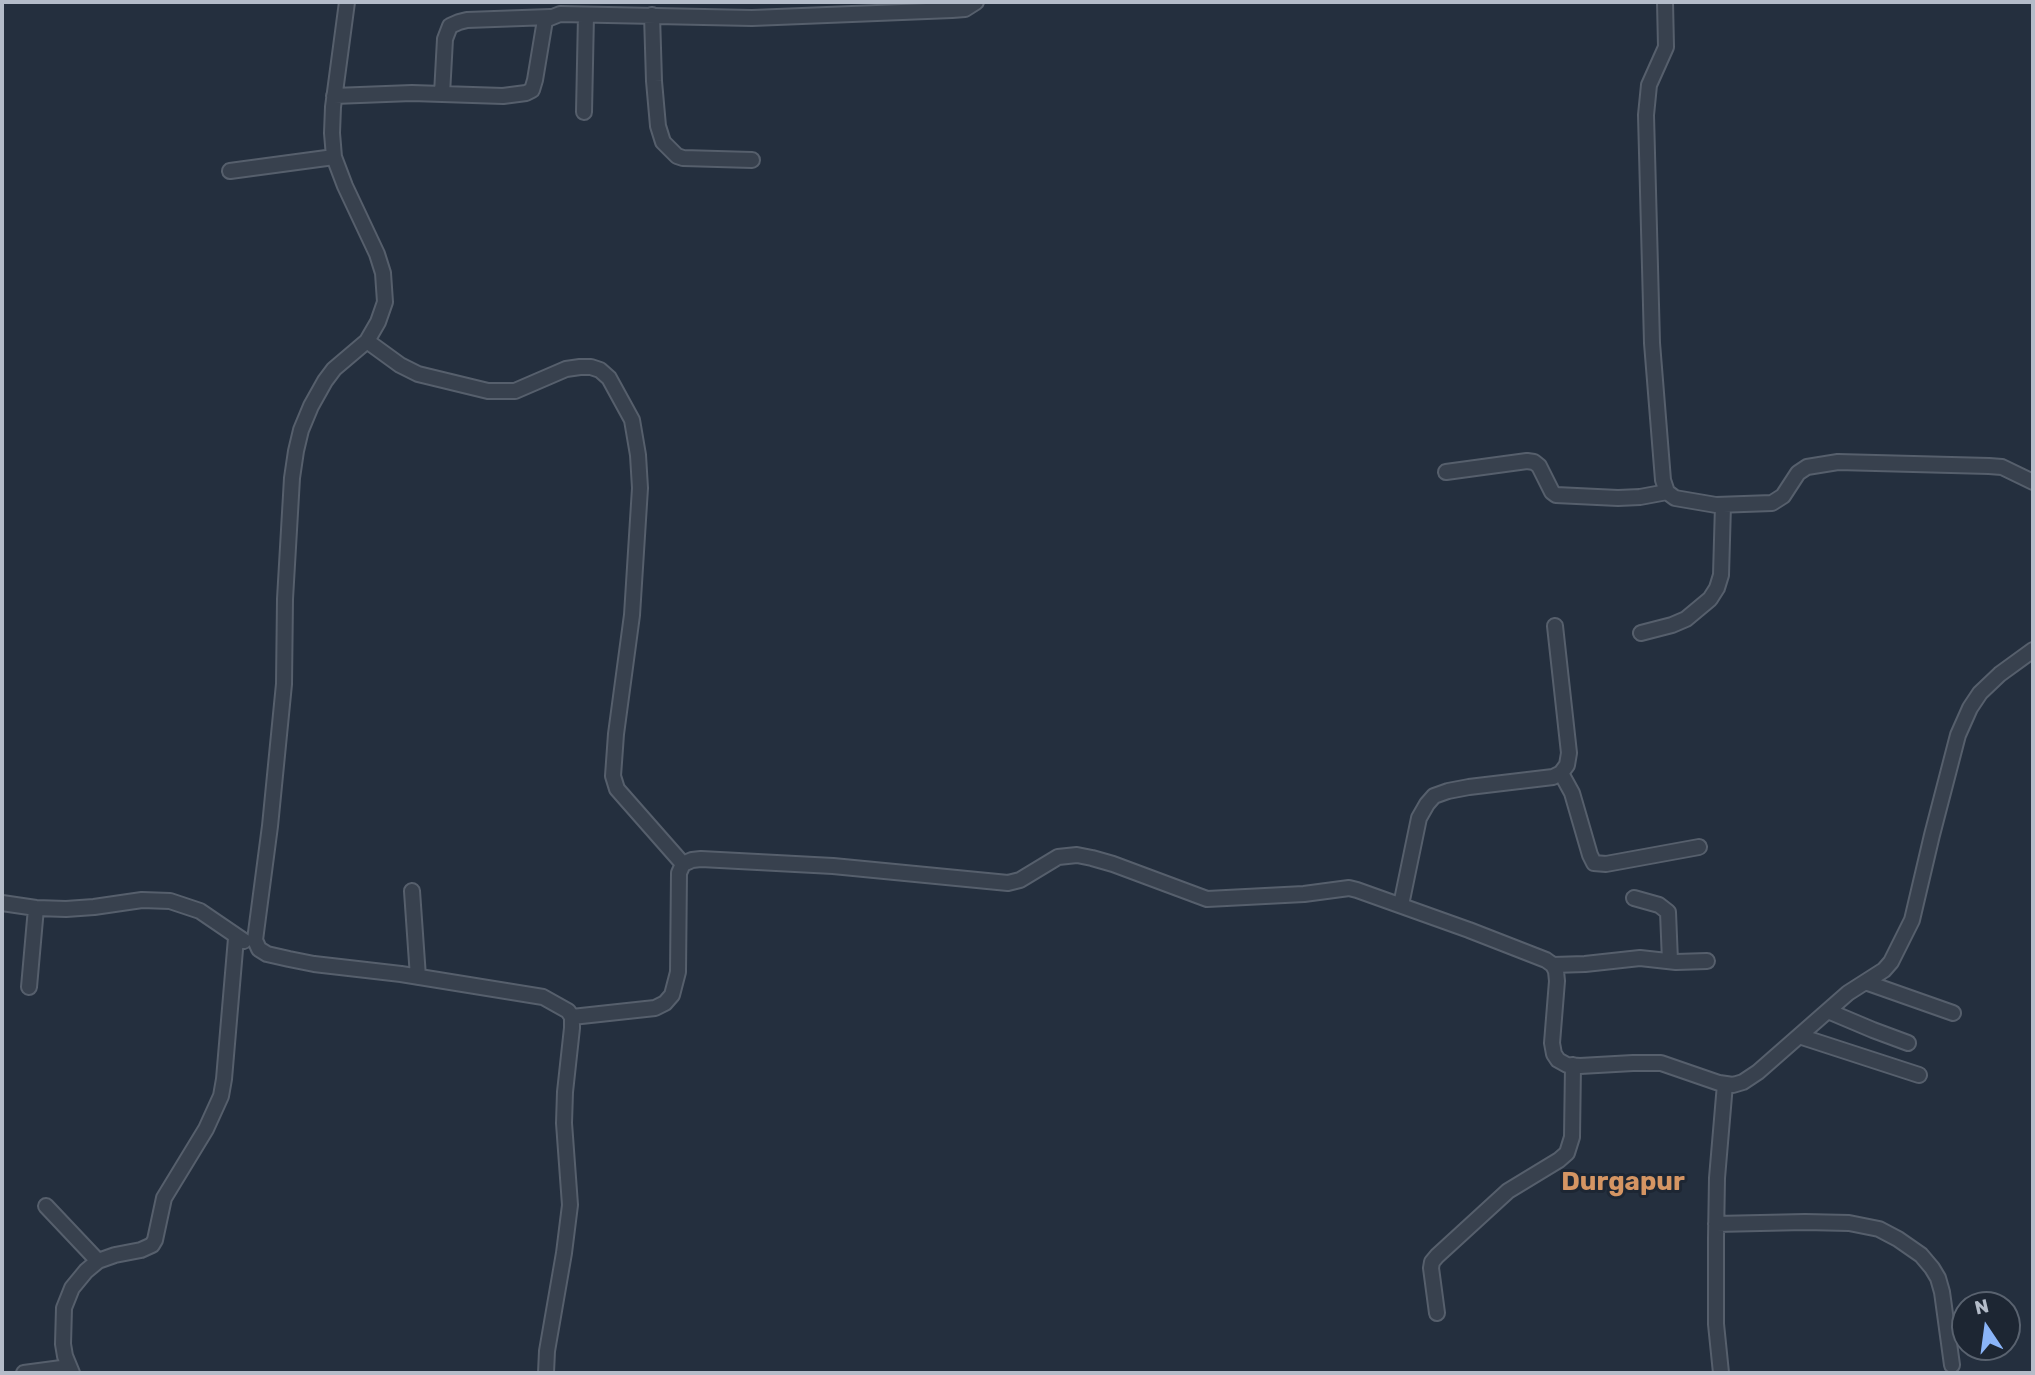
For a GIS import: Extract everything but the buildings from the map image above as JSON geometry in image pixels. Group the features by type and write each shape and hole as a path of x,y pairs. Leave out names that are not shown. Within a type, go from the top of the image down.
{"street":[{"path":"259,948 255,940 256,927 270,826 284,684 285,599 296,451 301,429 325,381 334,369 367,341 385,302 383,272 377,254 334,157 334,96 348,2"},
{"path":"442,94 445,39 450,26 467,20 550,17 560,14 752,18 952,10 965,9 976,2"},
{"path":"1665,2 1666,47 1649,85 1646,115 1652,343 1663,480 1667,492 1675,498 1723,505 1772,503 1783,496 1798,473 1807,467 1838,462 2002,467 2033,482"},
{"path":"584,112 586,15"},
{"path":"652,15 654,81 658,127 663,142 677,156 683,158 752,160"},
{"path":"334,96 519,95 532,90 543,26 545,20 550,17"},
{"path":"230,171 334,157"},
{"path":"367,341 400,366 418,374 488,391 514,391 566,369 580,367 600,370 609,378 632,420 640,488 632,615 615,734 613,776 617,789 683,864"},
{"path":"1446,472 1527,461 1539,466 1556,495 1618,498 1667,492"},
{"path":"1641,633 1686,619 1710,599 1721,575 1723,505"},
{"path":"1401,905 1419,818 1434,796 1458,789 1540,780 1561,773 1567,765 1569,753 1555,626"},
{"path":"572,1017 655,1008 665,1003 672,995 678,972 679,873 683,864 691,860 833,866 1007,883 1020,880 1058,857 1077,855 1113,864 1207,899 1304,894 1349,888 1401,905 1553,965 1557,981 1552,1043 1553,1054 1558,1060 1573,1065 1661,1063 1733,1085 1743,1082 1848,993 1884,970 1891,962 1912,920 1958,735 1970,708 1980,693 2000,674 2033,650"},
{"path":"1561,773 1572,793 1594,863 1606,864 1699,847"},
{"path":"412,891 418,976"},
{"path":"1634,898 1659,905 1668,912 1670,961"},
{"path":"2,903 36,908 94,908 142,901 170,901 200,911 236,938 267,954 314,964 418,976 543,997 568,1011 572,1017 572,1028 564,1124 570,1205 547,1351 546,1373"},
{"path":"29,987 36,908"},
{"path":"24,1373 70,1370 63,1343 64,1308 72,1288 86,1271 99,1261 141,1250 152,1245 155,1240 164,1198 206,1129 221,1096 236,938"},
{"path":"1553,965 1640,958 1707,961"},
{"path":"1865,982 1953,1013"},
{"path":"1828,1011 1908,1043"},
{"path":"1799,1036 1919,1075"},
{"path":"1437,1313 1432,1262 1508,1191 1567,1153 1573,1137 1573,1065"},
{"path":"1721,1373 1716,1324 1716,1224 1725,1084"},
{"path":"46,1206 99,1261"},
{"path":"1716,1224 1849,1223 1879,1229 1898,1239 1921,1255 1938,1278 1952,1365"}],"district":[{"name":"Durgapur","path":"1623,1182"}]}
